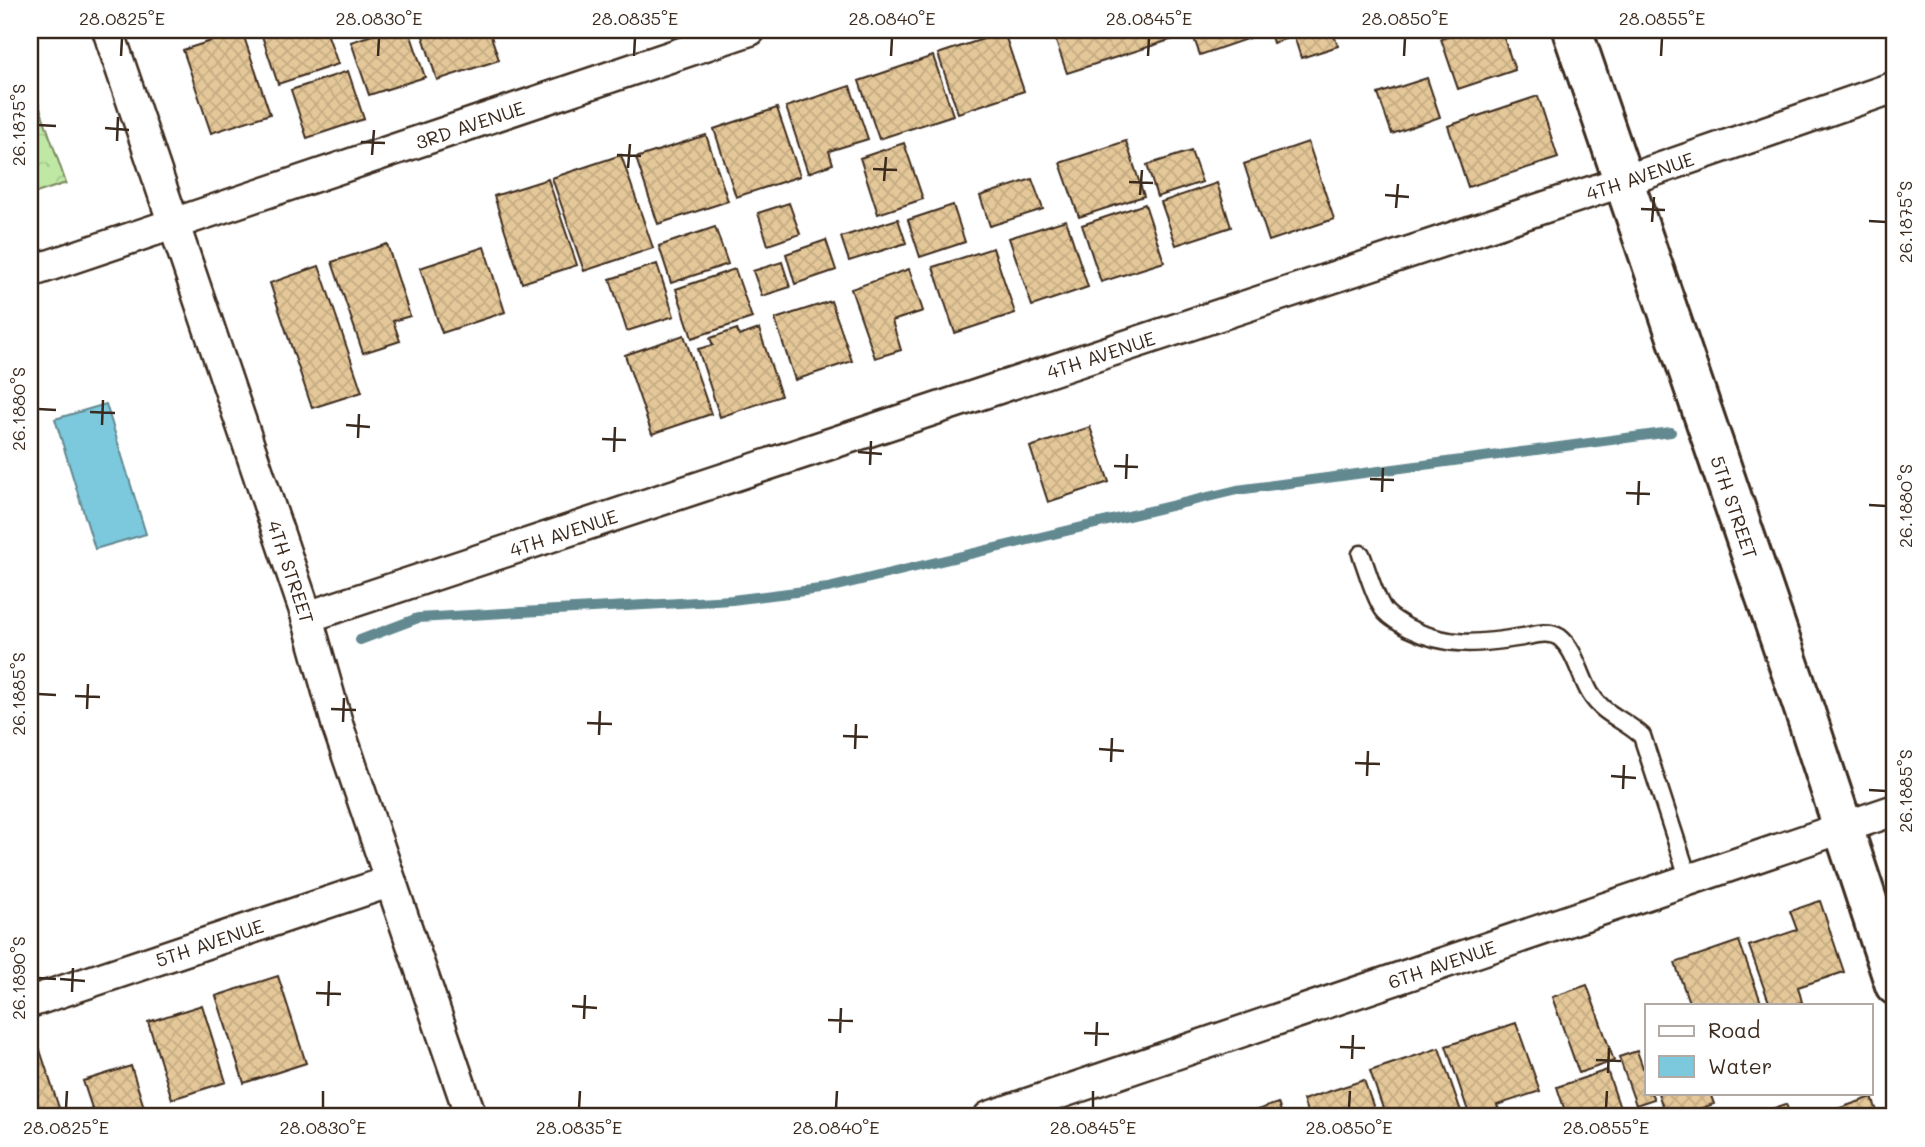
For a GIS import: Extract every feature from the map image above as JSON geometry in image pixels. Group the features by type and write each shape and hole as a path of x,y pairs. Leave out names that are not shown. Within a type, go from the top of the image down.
{"street":[{"name":"4TH STREET","path":"108,30 307,617 338,727 389,882 471,1117"},
{"name":"3RD AVENUE","path":"30,272 750,30"},
{"name":"5TH STREET","path":"1572,30 1895,985"},
{"name":"4TH AVENUE","path":"307,617 1624,181 1895,87"},
{"name":"6TH AVENUE","path":"989,1117 1895,810"},
{"name":"5TH AVENUE","path":"30,1002 389,882"}],"lane":[{"path":"1361,554 1384,611 1398,623 1427,637 1454,643 1482,643 1547,633 1558,637 1567,646 1600,709 1629,723 1642,736 1689,880"}],"green space":[{"path":"30,79 66,183 30,195"}],"water":[{"path":"106,404 146,534 95,549 55,419"}],"building":[{"path":"260,30 326,30 338,64 278,84"},
{"path":"387,30 409,30 425,77 369,95 351,42"},
{"path":"421,30 489,30 499,60 437,80"},
{"path":"1052,30 1170,30 1173,39 1067,73"},
{"path":"1191,30 1263,30 1264,33 1200,55"},
{"path":"1269,30 1332,30 1338,46 1301,58 1294,36 1273,43"},
{"path":"1468,30 1501,30 1515,70 1458,89 1441,39"},
{"path":"242,31 270,114 211,133 183,50"},
{"path":"1004,32 1024,91 958,113 938,54"},
{"path":"933,56 953,115 879,139 859,81"},
{"path":"348,71 364,119 307,138 291,90"},
{"path":"1427,78 1440,117 1392,134 1378,94"},
{"path":"850,86 868,139 829,151 833,164 808,173 786,107"},
{"path":"1538,96 1558,158 1468,187 1448,126"},
{"path":"777,108 800,176 736,197 714,129"},
{"path":"706,135 728,201 658,224 636,158"},
{"path":"1126,141 1144,196 1079,217 1060,163"},
{"path":"1308,142 1334,219 1269,241 1244,164"},
{"path":"904,143 923,199 878,214 860,158"},
{"path":"1191,151 1202,182 1157,197 1147,165"},
{"path":"621,155 653,248 584,271 552,178"},
{"path":"548,179 577,265 522,283 494,196"},
{"path":"1032,179 1043,209 990,226 980,196"},
{"path":"1217,183 1231,227 1176,245 1161,202"},
{"path":"789,203 800,234 768,245 758,213"},
{"path":"1145,204 1164,262 1101,282 1082,225"},
{"path":"953,205 965,242 920,257 908,220"},
{"path":"898,219 906,243 849,261 841,237"},
{"path":"1066,220 1088,287 1032,306 1009,238"},
{"path":"715,227 728,264 671,283 659,246"},
{"path":"826,240 836,270 795,284 786,254"},
{"path":"387,244 410,316 393,321 400,341 363,353 332,262"},
{"path":"484,247 505,312 442,333 420,268"},
{"path":"993,248 1015,313 955,333 933,267"},
{"path":"782,262 790,287 762,296 753,271"},
{"path":"657,264 674,316 627,331 610,279"},
{"path":"319,266 362,392 312,408 270,283"},
{"path":"735,269 752,318 692,338 676,289"},
{"path":"909,269 923,311 892,321 901,350 875,358 851,289"},
{"path":"831,301 852,361 795,380 775,319"},
{"path":"737,329 739,336 759,329 781,396 720,417 698,349 713,345 710,338"},
{"path":"684,335 711,414 652,434 625,355"},
{"path":"1090,427 1109,482 1048,502 1030,447"},
{"path":"1820,901 1844,972 1798,987 1802,1002 1770,1004 1749,946 1797,930 1790,911"},
{"path":"1739,941 1762,1004 1690,1004 1675,963"},
{"path":"278,976 306,1063 244,1083 216,996"},
{"path":"1587,985 1614,1061 1579,1073 1552,997"},
{"path":"202,1005 226,1082 172,1099 148,1022"},
{"path":"1516,1023 1540,1091 1497,1105 1502,1117 1470,1117 1446,1046"},
{"path":"39,1047 62,1117 30,1117 30,1050"},
{"path":"1439,1048 1463,1117 1386,1117 1370,1071"},
{"path":"1637,1051 1645,1073 1645,1094 1652,1094 1654,1099 1636,1105 1619,1057"},
{"path":"131,1066 147,1117 95,1117 83,1081"},
{"path":"1607,1070 1623,1117 1567,1117 1557,1087"},
{"path":"1364,1080 1377,1117 1309,1117 1303,1100"},
{"path":"1658,1094 1710,1094 1714,1104 1675,1117 1666,1117"},
{"path":"1872,1097 1879,1117 1814,1117"},
{"path":"1278,1103 1283,1117 1236,1117"},
{"path":"1786,1104 1791,1117 1748,1117"}],"waterway":[{"path":"360,640 418,618 732,600 828,588 1237,490 1671,432"}]}
